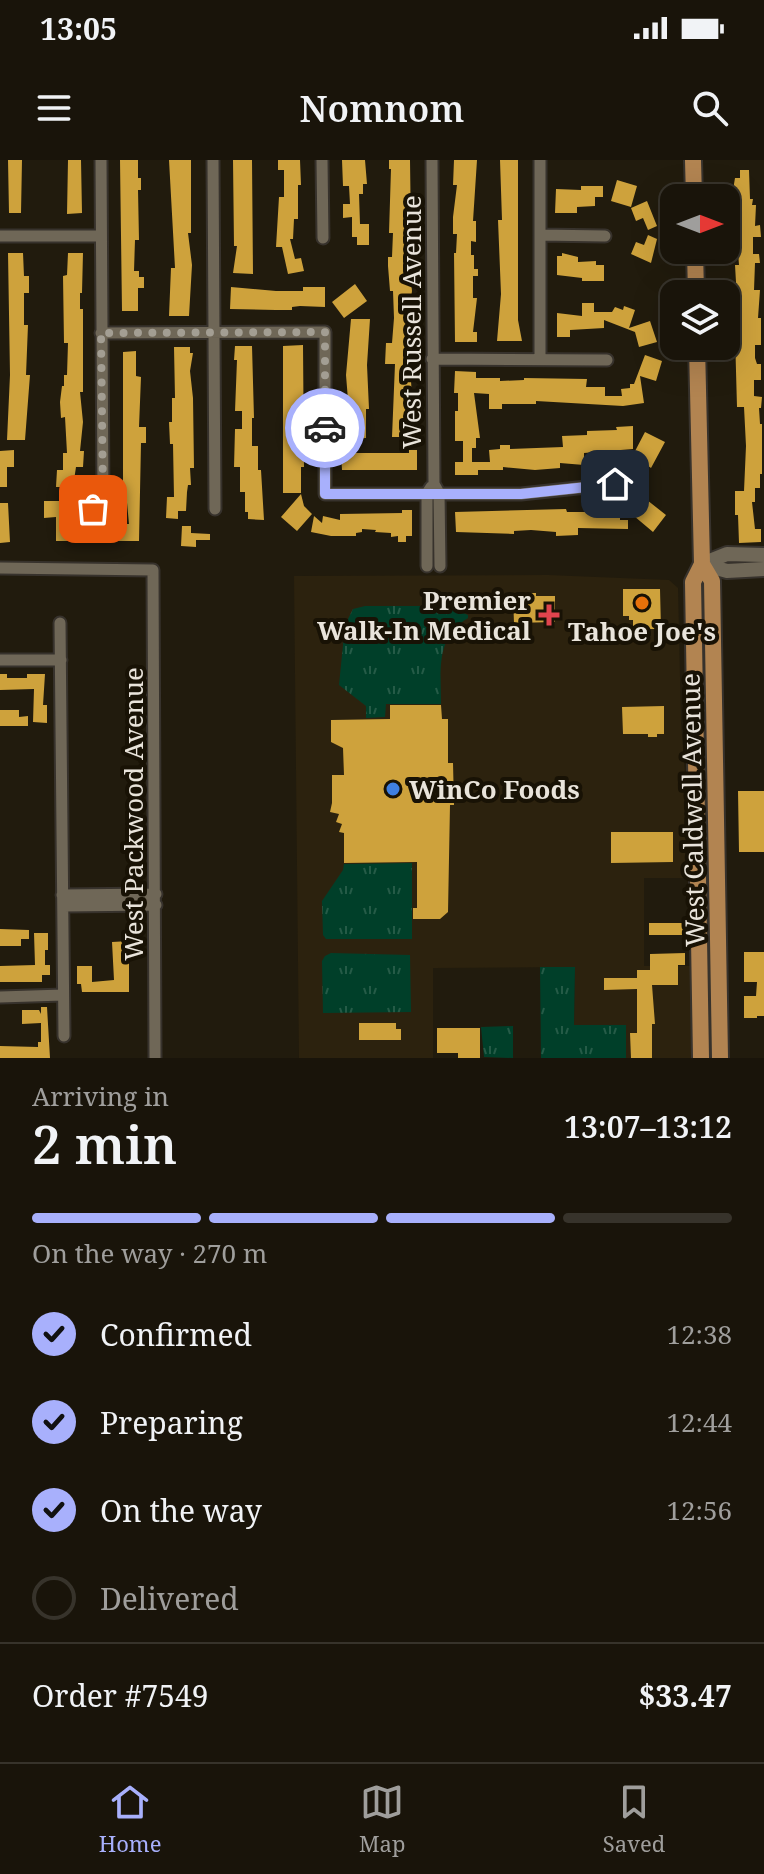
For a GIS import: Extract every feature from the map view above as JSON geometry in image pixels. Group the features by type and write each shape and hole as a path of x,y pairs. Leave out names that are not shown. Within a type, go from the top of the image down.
{"main road":[{"path":"693,160 694,184"},
{"name":"West Caldwell Avenue","path":"697,360 702,564 693,582 701,1058"},
{"name":"West Caldwell Avenue","path":"702,564 712,581 720,1058"},
{"path":"698,757 707,769 709,864 718,887"}],"street":[{"path":"93,509 103,494 101,160"},
{"path":"213,160 215,509"},
{"path":"322,160 323,238"},
{"name":"West Russell Avenue","path":"432,160 434,490 440,566"},
{"path":"540,160 540,359"},
{"path":"540,235 605,236"},
{"path":"0,236 101,236"},
{"path":"101,333 325,332 325,494 434,490 521,494 615,484"},
{"path":"432,359 607,360"},
{"name":"West Russell Avenue","path":"427,566 434,490"},
{"path":"702,564 727,554 764,555"},
{"path":"702,564 727,571 764,569"},
{"name":"West Packwood Avenue","path":"0,568 153,570 155,1058"},
{"path":"60,623 64,1036"},
{"path":"0,660 61,660"},
{"path":"62,901 156,900"},
{"path":"0,997 63,995"}],"shaded area":[{"path":"548,575 669,580 678,588 681,722 693,878 644,878 644,966 693,966 692,1058 626,1058 626,1025 574,1025 575,967 433,968 433,1058 299,1058 294,576"}],"green space":[{"path":"365,606 447,606 468,615 445,645 441,667 441,704 386,704 385,717 366,718 366,706 339,685 345,625 353,609"},
{"path":"412,863 412,939 326,939 323,935 322,901 344,864"},
{"path":"331,953 410,955 411,1012 323,1013 322,961"},
{"path":"540,967 575,967 574,1025 626,1025 626,1058 541,1058"},
{"path":"513,1026 513,1058 484,1057 481,1027"}],"building":[{"path":"8,160 22,160 21,213 9,213"},
{"path":"68,160 81,160 82,213 67,214"},
{"path":"120,160 138,160 138,178 141,178 141,190 138,190 139,240 135,240 134,271 139,271 139,277 144,277 144,288 138,288 138,311 122,311"},
{"path":"169,160 191,160 189,316 169,316 171,268 175,268"},
{"path":"233,160 252,160 253,274 233,273 237,246 234,246"},
{"path":"278,160 300,160 298,219 294,219 293,239 290,239 295,259 301,258 304,271 288,274 282,247 276,247 279,197 284,197 284,170 278,170"},
{"path":"342,160 365,160 367,184 363,184 363,194 359,194 360,224 369,224 369,245 357,245 357,237 352,237 352,217 343,218 343,204 350,204 349,186 343,186"},
{"path":"389,160 410,160 411,234 408,254 412,332 409,332 409,345 413,416 410,437 392,437 395,364 385,364 386,343 392,343 394,318 388,266 388,257 392,257 393,233 389,233"},
{"path":"454,160 477,160 473,221 476,221 476,242 471,241 471,255 474,255 474,269 478,269 478,276 473,276 473,298 477,298 473,332 477,332 477,342 455,342 454,253 457,234 453,234 453,217 457,185 453,185"},
{"path":"500,160 518,160 518,320 522,341 497,341 501,294 498,220 502,220"},
{"path":"740,170 749,170 750,199 753,199 752,205 756,205 755,226 760,225 761,237 753,237 753,254 759,254 760,263 755,263 754,290 760,290 758,318 761,318 761,345 755,345 755,358 757,364 761,364 761,380 754,380 754,396 762,397 759,408 762,474 760,488 755,488 755,502 752,502 755,529 761,529 761,542 739,543 735,491 744,491 746,446 744,407 737,407 736,360 740,360 740,280 736,280 735,265 740,264 740,184 734,184 735,178 740,178"},
{"path":"617,180 637,186 631,207 611,201"},
{"path":"581,186 603,186 603,197 595,197 595,206 577,207 577,213 555,213 556,189 581,190"},
{"path":"647,201 657,226 648,230 643,218 636,221 631,208"},
{"path":"648,235 657,239 651,263 631,254 636,242 644,245"},
{"path":"8,253 23,253 24,276 29,276 29,293 24,293 24,325 28,325 26,375 30,375 25,440 7,440 10,375"},
{"path":"68,253 83,253 80,309 83,309 83,392 80,392 83,422 80,451 84,451 83,467 76,467 73,487 56,487 57,470 63,470 63,453 67,453 65,417 61,418 60,402 64,375 67,375 63,276 67,275"},
{"path":"562,253 578,257 578,262 596,261 596,265 604,265 604,281 582,281 582,278 557,275 557,256 562,256"},
{"path":"355,284 367,301 344,318 332,302"},
{"path":"231,287 303,291 303,287 325,287 325,307 230,309"},
{"path":"582,303 594,303 594,312 612,312 615,307 623,310 624,306 635,310 629,328 650,321 657,342 639,347 635,332 604,320 604,328 570,330 570,337 557,337 557,313 582,316"},
{"path":"351,319 370,319 367,365 369,409 366,409 366,438 347,439 347,425 350,425 346,375"},
{"path":"303,345 304,467 301,467 301,493 283,493 283,346"},
{"path":"235,346 252,346 252,446 258,446 264,520 248,519 245,492 240,492 240,467 234,467 235,429 242,429 242,411 235,411"},
{"path":"174,347 190,347 190,353 193,353 190,371 194,468 190,468 191,485 188,485 186,511 178,511 178,519 166,518 167,497 174,497 173,444 170,444 169,422 172,422 172,398 175,398"},
{"path":"136,351 136,376 141,377 139,427 146,427 146,443 141,443 139,541 118,541 118,524 129,524 126,492 123,492 123,352"},
{"path":"645,355 662,361 656,381 640,376 644,403 623,406 536,401 536,404 502,404 502,409 489,409 489,394 474,393 480,438 476,438 476,448 472,448 472,462 490,462 489,450 500,449 500,445 510,445 510,449 563,447 562,436 617,430 616,427 633,426 633,449 584,453 584,465 560,463 560,468 535,470 503,467 503,470 478,470 478,475 455,475 455,462 463,462 463,441 455,441 458,393 454,393 455,371 476,372 476,378 500,378 500,381 524,378 587,379 586,387 605,387 605,396 622,396 621,389 634,384"},
{"path":"645,432 665,442 651,468 633,455"},
{"path":"14,450 14,467 7,467 7,487 0,487 0,451"},
{"path":"409,450 417,450 417,470 342,470 341,453 409,453"},
{"path":"301,494 304,506 312,514 297,531 281,517"},
{"path":"647,500 666,515 653,532 634,516"},
{"path":"44,501 62,501 66,526 71,526 71,541 56,541 56,517 44,518"},
{"path":"0,503 8,503 10,542 0,543"},
{"path":"602,508 602,512 620,512 620,520 628,520 628,529 578,528 578,535 556,536 556,532 531,530 514,531 514,534 456,532 455,512 566,509 567,512 588,512 588,509"},
{"path":"402,510 412,510 412,536 406,536 406,542 398,542 398,536 391,537 391,533 376,530 362,529 356,536 311,532 314,516 322,523 323,516 340,520 340,514 402,513"},
{"path":"182,526 191,526 191,533 210,534 210,540 196,540 196,547 181,546"},
{"name":"Tahoe Joe's","path":"623,589 660,589 661,629 633,629 633,620 623,616"},
{"path":"527,593 555,596 555,622 514,623 513,597 527,597"},
{"path":"0,674 7,674 7,678 27,678 27,674 45,674 43,705 47,705 47,723 33,722 34,689 0,690"},
{"name":"WinCo Foods","path":"390,705 441,705 442,719 448,719 448,763 453,763 454,805 450,805 448,912 440,919 413,919 413,908 417,908 417,862 344,863 344,833 339,832 342,824 336,822 339,814 330,812 332,775 344,775 343,748 331,742 331,720 390,719"},
{"path":"664,706 664,734 648,737 648,734 623,734 622,707"},
{"path":"0,710 19,710 19,717 28,716 28,726 0,726"},
{"path":"738,791 764,791 764,852 739,852"},
{"path":"611,832 673,832 673,862 611,863"},
{"path":"649,923 684,923 684,935 649,935"},
{"path":"0,929 29,930 29,939 21,939 21,946 0,946"},
{"path":"34,933 48,933 45,965 50,965 50,975 42,975 42,982 0,982 0,966 35,965"},
{"path":"129,941 129,992 82,992 81,984 77,984 77,966 92,966 92,982 114,980 112,942"},
{"path":"744,952 764,952 764,1016 757,1018 744,1018 744,996 756,996 757,982 744,982"},
{"path":"685,953 685,965 678,965 678,985 652,985 655,1024 652,1024 652,1058 631,1058 630,1033 637,1033 637,989 604,990 604,978 637,978 637,970 650,970 650,954"},
{"path":"41,1007 47,1007 50,1058 0,1058 0,1046 38,1047 41,1023 22,1024 22,1010 39,1010 41,1014"},
{"path":"359,1023 396,1023 396,1029 401,1029 401,1040 359,1040"},
{"path":"437,1028 480,1028 480,1058 458,1058 458,1053 437,1053"}],"way so far":[{"path":"93,509 103,494 101,333 325,332 325,428"}],"place":[{"name":"Tahoe Joe's","path":"642,603"},
{"name":"Premier Walk-In Medical","path":"549,615"},
{"name":"WinCo Foods","path":"393,789"}],"route":[{"path":"325,428 325,494 521,494 615,484"}]}
